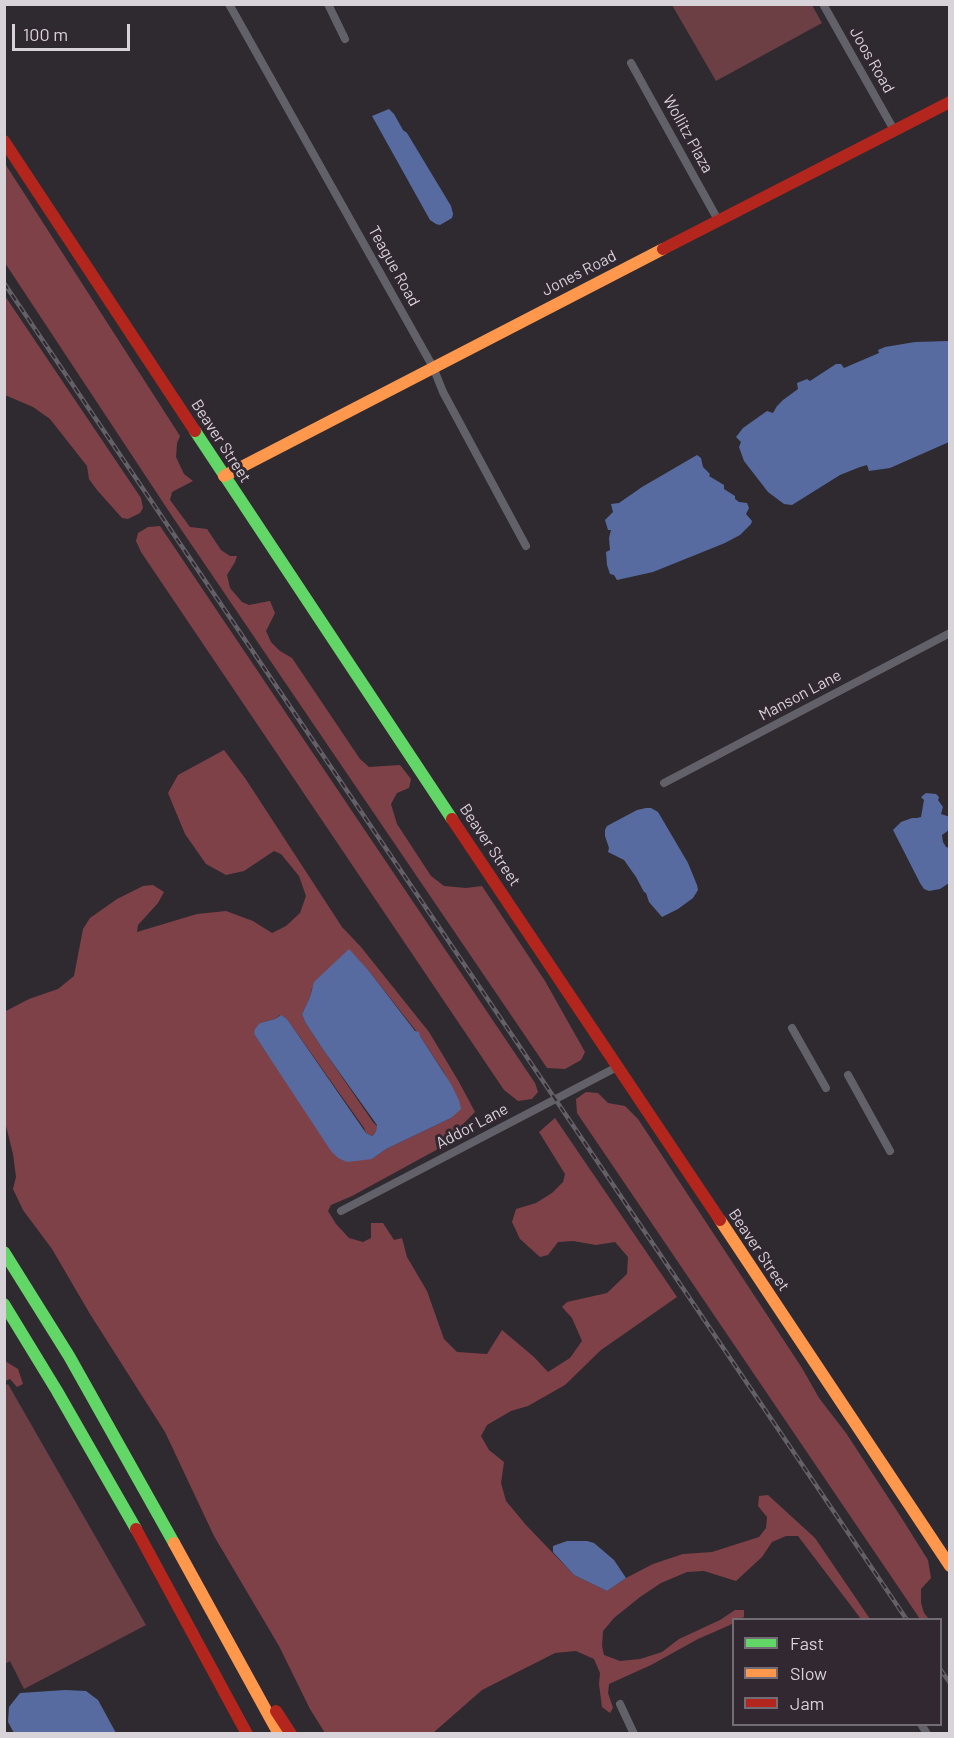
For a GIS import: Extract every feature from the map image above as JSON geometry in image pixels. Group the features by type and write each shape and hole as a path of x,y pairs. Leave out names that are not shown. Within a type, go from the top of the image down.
{"main road":[{"name":"Jones Road","path":"224,476 950,102"},
{"name":"Beaver Street","path":"4,141 224,476 950,1566"},
{"path":"4,1252 69,1356 279,1734"},
{"path":"4,1304 63,1401 199,1642 247,1734"},
{"path":"199,1642 209,1679 239,1734"},
{"path":"231,1646 291,1734"}],"street":[{"name":"Teague Road","path":"229,4 433,367 443,392 526,546"},
{"path":"328,4 345,39"},
{"name":"Joos Road","path":"823,4 894,130"},
{"name":"Wollitz Plaza","path":"631,63 718,220"},
{"name":"Manson Lane","path":"664,783 950,633"},
{"path":"792,1028 826,1088"},
{"name":"Addor Lane","path":"341,1211 617,1067"},
{"path":"848,1075 890,1151"},
{"path":"620,1704 634,1734"}],"shaded area":[{"path":"672,5 812,5 822,23 716,81"},
{"path":"4,162 180,436 176,457 184,474 193,481 172,492 170,500 190,527 207,529 221,550 230,556 237,556 227,575 230,588 242,602 249,605 270,601 275,613 266,631 271,642 292,658 360,759 369,767 400,765 411,779 409,788 397,793 391,804 397,824 431,876 444,886 466,888 482,886 545,981 585,1052 581,1060 565,1069 547,1068 172,516 5,263"},
{"path":"5,296 141,498 143,508 140,513 128,519 122,518 89,479 87,466 50,419 33,407 5,395"},
{"path":"160,526 535,1083 538,1092 532,1099 518,1101 504,1090 141,552 136,541 138,533 148,527"},
{"path":"224,750 245,778 342,927 361,947 429,1032 475,1112 449,1143 352,1196 331,1205 328,1211 349,1238 363,1242 371,1238 371,1223 383,1223 394,1240 402,1238 407,1257 427,1291 444,1339 457,1352 487,1354 502,1330 548,1372 570,1358 582,1341 572,1318 562,1307 567,1302 607,1293 627,1274 628,1257 615,1242 596,1245 573,1241 558,1242 548,1255 540,1257 520,1239 512,1222 516,1209 536,1203 552,1193 563,1182 565,1174 539,1132 555,1118 677,1297 601,1350 565,1385 528,1406 511,1411 487,1425 481,1436 489,1450 504,1462 501,1483 506,1501 526,1525 574,1575 607,1591 653,1564 683,1554 712,1552 759,1537 766,1528 767,1517 758,1506 759,1496 768,1495 815,1538 869,1618 860,1618 798,1536 786,1536 772,1542 762,1557 736,1581 704,1571 687,1572 661,1583 614,1618 603,1631 602,1646 604,1655 620,1661 640,1659 662,1652 679,1639 720,1620 735,1610 744,1610 744,1617 732,1618 730,1625 609,1684 608,1693 613,1708 610,1713 602,1707 600,1673 594,1659 576,1651 555,1653 482,1690 433,1733 325,1733 310,1709 279,1646 214,1536 165,1432 90,1314 52,1249 23,1210 13,1189 16,1177 5,1122 4,1012 29,999 58,989 74,976 83,929 90,918 117,899 143,886 153,885 164,892 158,903 138,925 137,932 197,914 226,911 253,921 272,933 286,926 300,913 306,896 299,876 281,854 274,851 244,871 226,875 206,864 185,834 168,793 178,775","holes":["349,950 369,971 420,1036 459,1100 451,1118 386,1149 372,1159 338,1158 254,1034 260,1023 275,1019 280,1015 287,1019 366,1133 372,1136 377,1126 305,1022 302,1014 312,988"]},
{"path":"586,1092 598,1093 608,1103 625,1106 638,1119 802,1368 819,1398 846,1433 928,1560 931,1578 921,1589 921,1603 928,1618 919,1618 577,1113 576,1099"},
{"path":"5,1361 18,1369 23,1384 17,1387 10,1379 5,1381"},
{"path":"8,1384 146,1625 24,1689 10,1661 5,1664 4,1386"}],"water":[{"path":"389,109 407,133 451,206 452,218 440,225 430,220 372,116"},
{"path":"949,341 949,442 890,468 869,471 867,465 840,475 792,505 784,504 768,492 744,461 739,447 741,442 736,437 743,428 767,411 773,413 783,400 798,389 797,383 807,379 810,381 836,364 841,364 844,368 879,353 878,350 885,347 915,342"},
{"path":"697,455 701,458 703,467 710,474 709,476 724,485 724,489 735,496 739,502 747,503 749,508 746,514 752,521 751,524 740,535 725,543 653,572 617,580 614,575 610,574 607,565 606,552 610,550 611,530 608,530 605,520 613,512 611,504 619,503"},
{"path":"926,793 936,794 939,797 938,800 943,807 941,814 950,817 949,830 942,835 943,842 949,848 949,883 940,889 929,891 924,889 920,883 893,830 901,822 921,817 924,800 921,797"},
{"path":"646,808 658,812 688,863 698,890 693,898 662,917 649,902 646,893 624,860 608,852 605,836 607,826 637,810"},
{"path":"349,949 415,1031 419,1032 451,1084 461,1109 451,1118 386,1149 372,1159 347,1162 338,1158 331,1151 254,1034 260,1023 281,1015 287,1019 366,1133 372,1136 377,1125 324,1051 302,1014 314,982"},
{"path":"567,1541 594,1543 614,1560 626,1578 607,1591 574,1575 553,1552 553,1546"},
{"path":"86,1691 98,1700 116,1733 14,1733 8,1722 9,1707 20,1693"}],"railway":[{"path":"4,283 906,1618"},
{"path":"942,1672 950,1683"}],"traffic: fast":[{"path":"195,431 452,819"},
{"path":"4,1252 69,1356 174,1543"},
{"path":"4,1304 136,1529"}],"traffic: slow":[{"path":"224,476 663,249"},
{"path":"720,1220 950,1566"},
{"path":"174,1543 279,1734"}],"traffic: jam":[{"path":"663,249 950,102"},
{"path":"4,141 195,431"},
{"path":"452,819 720,1220"},
{"path":"136,1529 247,1734"},
{"path":"276,1711 291,1734"}]}
